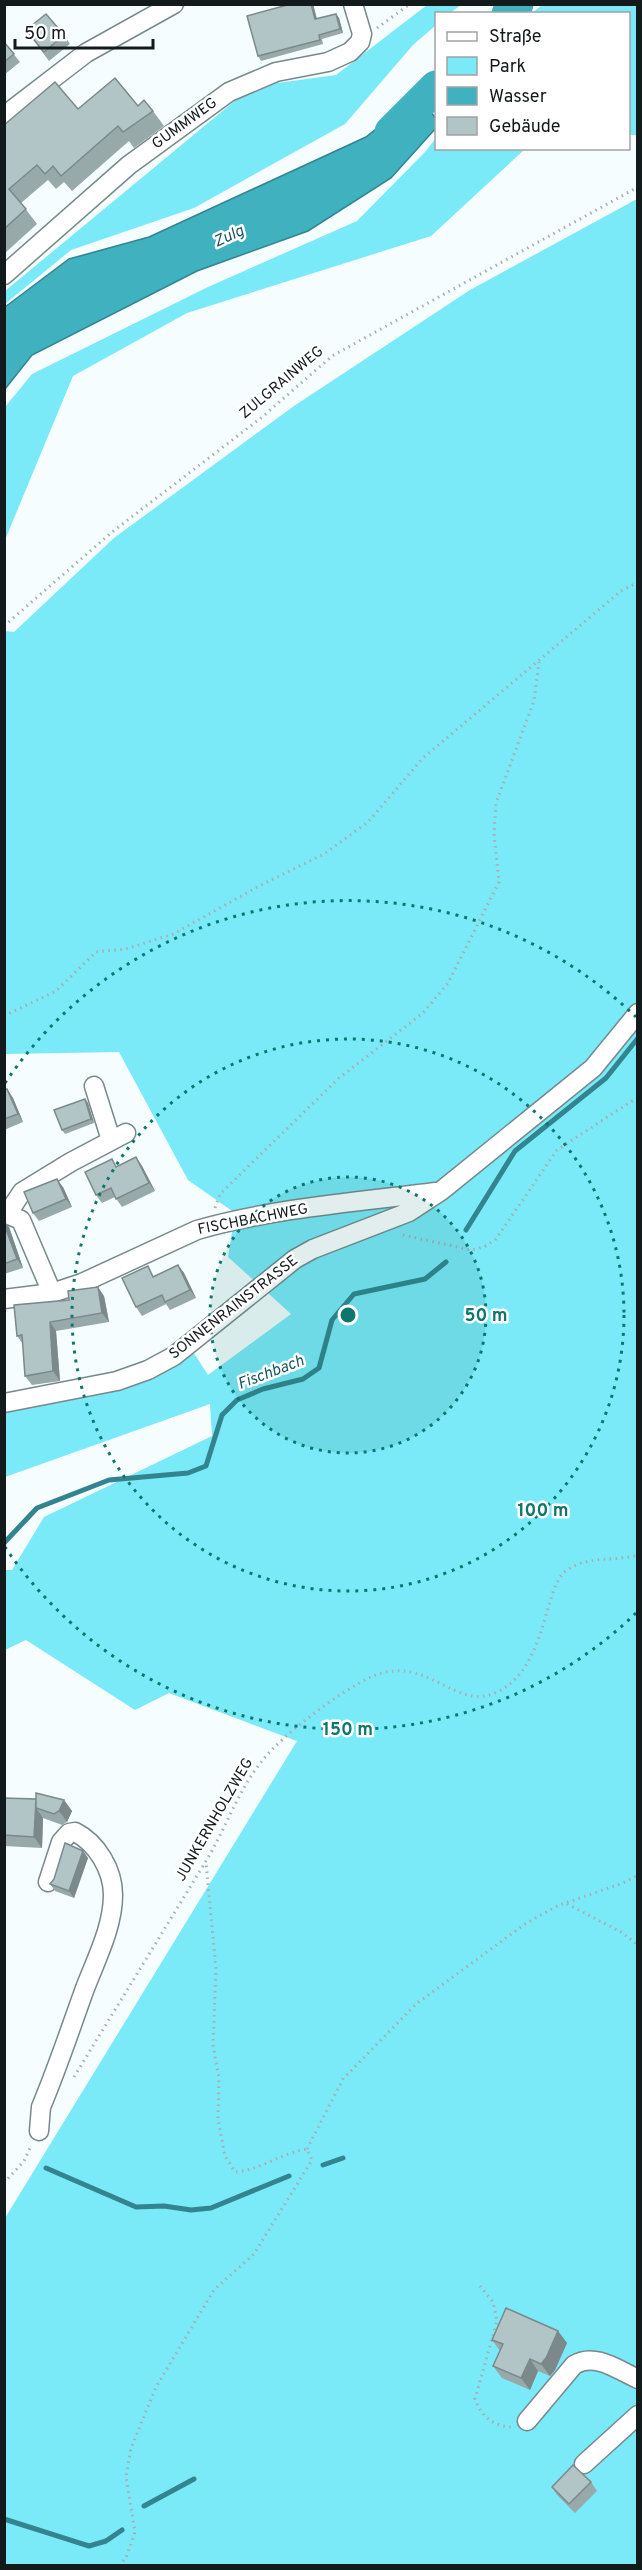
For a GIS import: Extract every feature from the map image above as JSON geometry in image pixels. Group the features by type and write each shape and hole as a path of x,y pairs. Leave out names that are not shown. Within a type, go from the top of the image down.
{"street":[{"path":"4,116 86,52 174,4"},
{"path":"353,4 362,34"},
{"name":"GUMMWEG","path":"4,275 129,165 229,92 276,72 341,57 356,47 362,34"},
{"name":"SONNENRAINSTRASSE","path":"4,1403 117,1381 148,1370 174,1356 295,1259 313,1249 399,1216 441,1191 593,1068 638,1013"},
{"path":"52,1293 24,1227 17,1217 6,1213 22,1192 118,1136 94,1086"},
{"name":"FISCHBACHWEG","path":"4,1299 52,1293 82,1283 197,1230 214,1225 303,1209 441,1191"},
{"path":"39,2131 41,2107 105,1935 113,1896 109,1873 102,1858 90,1842 75,1832 69,1833 61,1842 48,1882"},
{"path":"527,2421 574,2365 583,2359 599,2360 638,2379"},
{"path":"584,2464 638,2415"}],"path":[{"path":"362,34 378,28 410,4"},
{"name":"ZULGRAINWEG","path":"4,626 112,532 261,418 332,356 638,186"},
{"path":"4,1016 56,991 96,952 126,949 173,934 263,884 324,854 368,822 423,758 621,591 638,582"},
{"path":"214,1225 215,1206 220,1194 339,1078 423,1012 448,983 499,882 494,834 496,803 534,701 539,662"},
{"path":"398,1234 471,1250 484,1247 496,1239 557,1150 638,1097"},
{"name":"JUNKERNHOLZWEG","path":"70,2084 206,1861 261,1761 310,1718 359,1683 394,1671 412,1671 429,1676 467,1696 488,1696 500,1691 521,1674 541,1633 560,1576 578,1564 597,1559 638,1555"},
{"path":"206,1861 216,1969 213,2045 219,2078 218,2119 225,2156 235,2172 249,2171 289,2152 307,2149"},
{"path":"307,2149 343,2079 416,2004 525,1924 566,1903 623,1883 638,1875"},
{"path":"566,1903 621,1932 638,1945"},
{"path":"4,2183 24,2161 39,2131"},
{"path":"119,2565 126,2558 135,2532 126,2477 131,2448 156,2387 214,2290 254,2254 291,2198 312,2160 307,2149"},
{"path":"480,2286 494,2302 496,2321 475,2399 478,2407 492,2422 513,2427 527,2421"}],"green space":[{"path":"427,5 461,5 451,12 435,12 435,26 413,45 345,124 194,208 71,250 5,304 5,291 237,99 277,83 336,75"},
{"path":"542,5 637,5 637,135 630,135 630,12 533,12"},
{"path":"435,139 435,150 524,150 431,236 187,313 73,376 5,540 5,407 32,374 208,287 357,221"},
{"path":"637,199 637,2565 5,2565 5,2218 297,1741 169,1693 135,1710 26,1640 5,1650 5,1570 12,1570 44,1517 212,1436 210,1404 5,1477 5,1403 117,1381 188,1344 208,1375 291,1314 228,1257 235,1213 188,1180 119,1052 5,1054 5,631 14,632 114,538 294,406 470,290"}],"water":[{"path":"419,94 435,118 435,129 391,178 308,231 197,271 32,355 5,389 5,307 69,259 149,237 366,137"}],"building":[{"path":"291,4 311,4 315,19 336,14 340,29 319,35 320,40 258,56 247,16"},
{"path":"46,14 64,35 44,52 26,30"},
{"path":"4,42 14,54 4,62"},
{"path":"115,78 138,106 144,100 153,111 123,132 118,126 61,176 53,166 45,174 37,165 9,189 26,209 4,229 4,125 55,82 78,109"},
{"path":"7,1089 18,1114 4,1119 4,1090"},
{"path":"85,1099 91,1119 62,1130 54,1110"},
{"path":"136,1157 149,1183 116,1199 111,1188 96,1195 85,1172 112,1159 116,1167"},
{"path":"57,1179 66,1199 33,1213 24,1192"},
{"path":"4,1224 17,1259 4,1264"},
{"path":"178,1265 190,1290 165,1302 162,1295 136,1307 122,1278 148,1266 153,1277"},
{"path":"98,1287 102,1313 50,1322 53,1371 25,1376 22,1335 17,1336 14,1305 69,1300 68,1291"},
{"path":"36,1793 64,1800 59,1811 54,1814 36,1808"},
{"path":"4,1798 36,1799 34,1837 4,1835"},
{"path":"65,1843 83,1851 69,1891 50,1884 54,1879"},
{"path":"506,2308 558,2331 546,2358 541,2364 530,2359 521,2378 493,2366 503,2344 492,2340"},
{"path":"573,2465 591,2482 569,2504 552,2487"}],"waterway":[{"name":"Zulg","path":"510,12 517,4"},
{"name":"Zulg","path":"391,132 435,88"},
{"name":"Fischbach","path":"466,1230 515,1151 606,1078 638,1038"},
{"name":"Fischbach","path":"4,1543 37,1508 109,1480 188,1473 206,1466 222,1415 237,1400 263,1389 303,1379 319,1368 332,1320 354,1294 425,1279 446,1262"},
{"path":"323,2165 343,2158"},
{"path":"46,2168 136,2207 164,2206 191,2210 211,2208 289,2176"},
{"path":"144,2506 194,2479"},
{"path":"4,2519 89,2546 106,2541 122,2530"}]}
